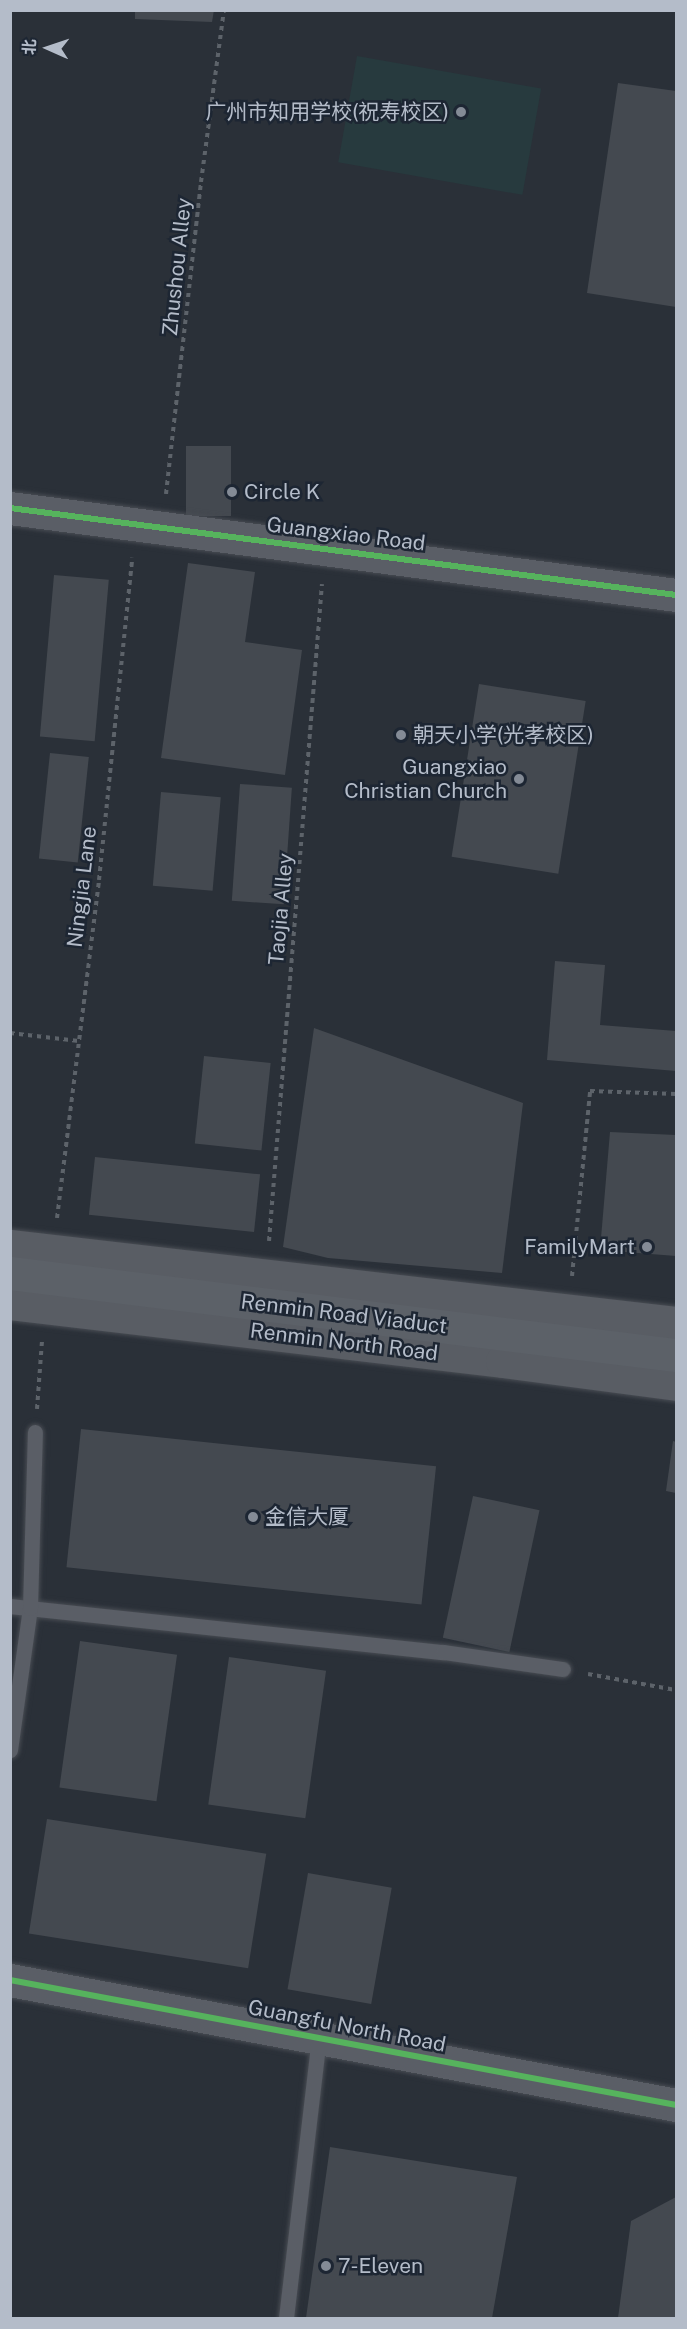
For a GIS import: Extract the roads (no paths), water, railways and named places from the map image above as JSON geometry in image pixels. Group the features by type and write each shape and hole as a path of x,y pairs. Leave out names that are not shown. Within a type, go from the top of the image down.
{"main road":[{"path":"10,1246 676,1323"},
{"name":"Renmin Road Viaduct","path":"10,1274 676,1355"},
{"name":"Renmin North Road","path":"10,1303 502,1361 676,1384"}],"street":[{"name":"Guangxiao Road","path":"10,508 325,547 676,596"},
{"name":"Guangfu North Road","path":"10,1980 676,2105"}],"lane":[{"path":"10,1750 30,1608 35,1432"},
{"path":"10,1606 443,1652 563,1669"},
{"path":"286,2319 319,2038"}],"place":[{"name":"广州市知用学校(祝寿校区)","path":"461,112"},
{"name":"Circle K","path":"232,492"},
{"name":"朝天小学(光孝校区)","path":"401,735"},
{"name":"Guangxiao Christian Church","path":"519,779"},
{"name":"FamilyMart","path":"647,1247"},
{"name":"金信大厦","path":"253,1517"},
{"name":"7-Eleven","path":"326,2266"}]}
